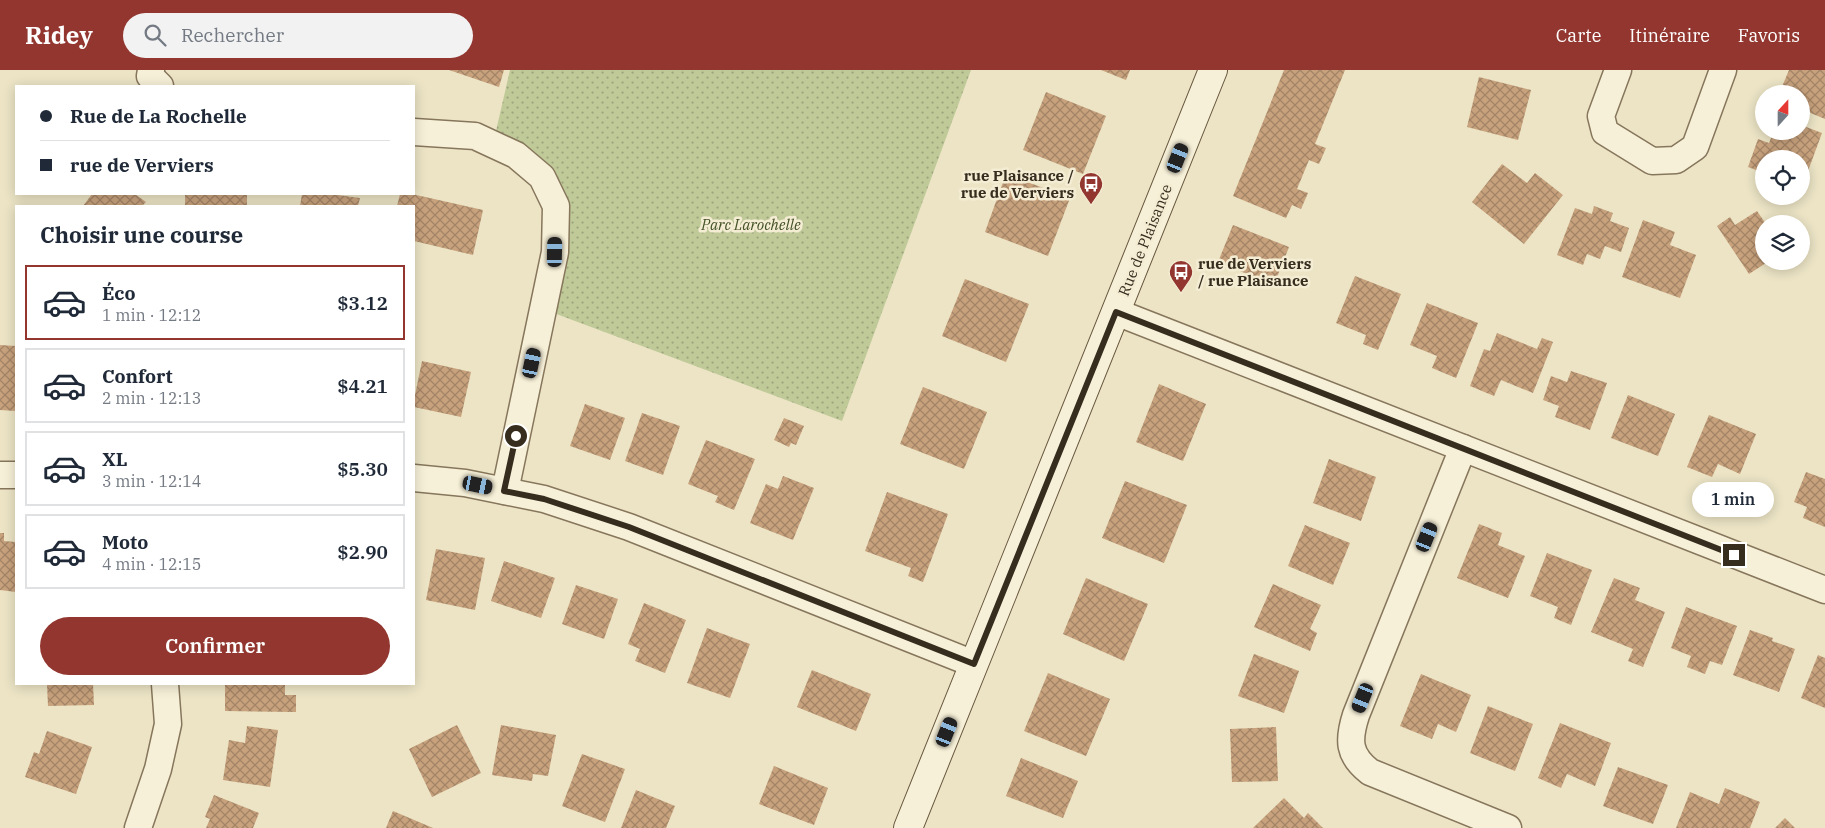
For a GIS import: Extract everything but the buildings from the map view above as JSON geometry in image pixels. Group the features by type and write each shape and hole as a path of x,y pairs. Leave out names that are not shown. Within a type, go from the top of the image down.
{"street":[{"path":"151,70 150,76 159,85"},
{"name":"Rue de Plaisance","path":"908,828 1214,70"},
{"path":"1618,70 1601,116 1605,132 1652,162 1676,160 1695,147 1723,70"},
{"path":"415,132 475,136 516,155 542,177 556,206 555,252 504,491"},
{"path":"1116,312 1825,590"},
{"path":"1463,448 1356,715 1350,746 1359,763 1370,772 1508,828"},
{"path":"0,475 15,475"},
{"path":"415,478 465,483 544,499 629,527 974,664"},
{"path":"138,828 158,768 168,724 165,685"}],"green space":[{"name":"Parc Larochelle","path":"510,70 971,70 842,421 543,309 556,206 493,144"}],"place":[{"name":"rue Plaisance / rue de Verviers","path":"1091,205"},
{"name":"rue de Verviers / rue Plaisance","path":"1181,293"}],"route":[{"path":"516,436 504,491 544,499 629,527 974,664 1116,312 1734,555"}]}
